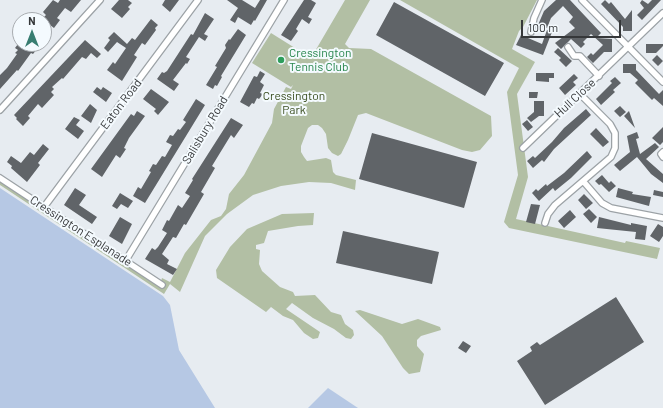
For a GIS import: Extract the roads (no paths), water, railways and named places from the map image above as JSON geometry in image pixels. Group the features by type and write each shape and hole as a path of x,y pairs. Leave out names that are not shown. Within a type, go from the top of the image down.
{"street":[{"path":"0,110 100,0"},
{"name":"Eaton Road","path":"44,207 198,0"},
{"name":"Salisbury Road","path":"126,260 284,0"},
{"path":"531,32 534,18 542,0"},
{"path":"582,0 663,82"},
{"name":"Hull Close","path":"523,148 663,13"},
{"path":"568,47 574,56 580,56 599,76"},
{"path":"545,223 548,214 555,205 611,157 616,148 616,141 610,124 580,94"},
{"path":"663,152 661,154 663,157"},
{"name":"Cressington Esplanade","path":"0,178 162,284"},
{"path":"583,181 602,202 611,208 663,218"}],"water":[{"path":"0,188 163,296 170,305 179,350 215,408 0,408"},
{"path":"328,388 358,408 308,408"}],"place":[{"name":"Cressington Tennis Club","path":"281,60"}],"park label":[{"name":"Cressington Park","path":"294,103"}]}
